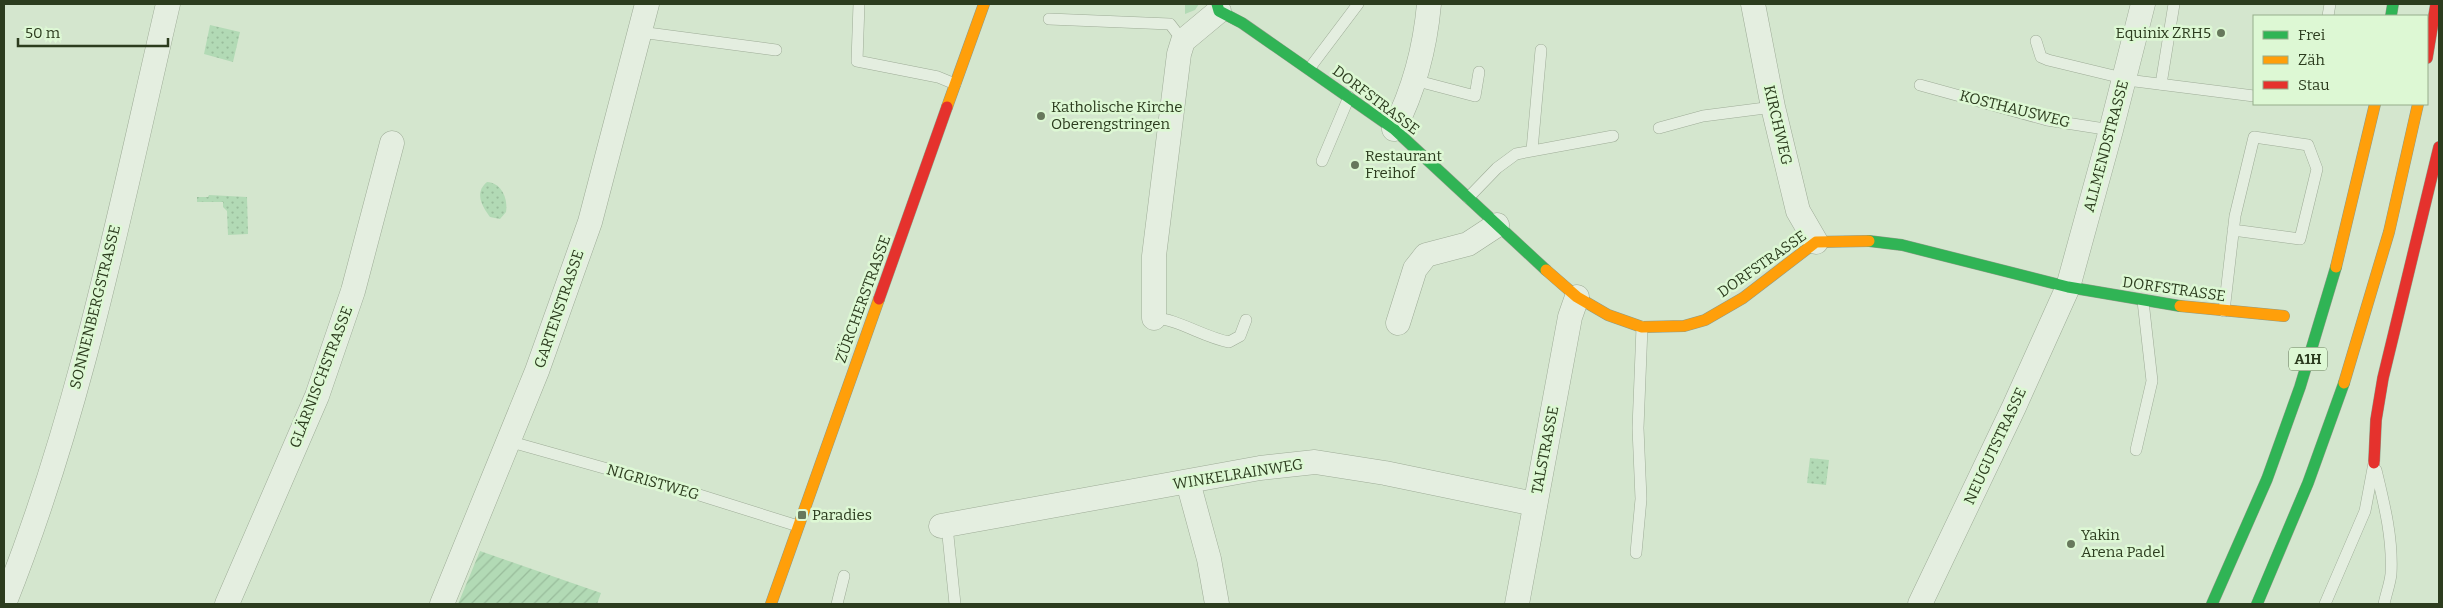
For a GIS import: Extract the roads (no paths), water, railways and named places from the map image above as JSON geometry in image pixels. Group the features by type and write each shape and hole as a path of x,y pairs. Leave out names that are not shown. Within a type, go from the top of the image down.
{"main road":[{"name":"ZÜRCHERSTRASSE","path":"771,604 984,4"},
{"path":"2428,52 2436,4"},
{"name":"DORFSTRASSE","path":"1218,8 1394,129 1577,297 1608,315 1642,327 1684,326 1705,320 1743,298 1816,242 1873,240 1902,245 2068,287 2144,301 2284,316"},
{"name":"A1H","path":"2212,604 2267,480 2319,329 2358,184 2375,105"},
{"name":"A1H","path":"2257,604 2309,481 2341,393 2387,238 2418,105"},
{"path":"2374,463 2374,430 2381,380 2424,217 2439,147"}],"street":[{"name":"SONNENBERGSTRASSE","path":"4,604 43,498 92,329 168,4"},
{"name":"GARTENSTRASSE","path":"442,604 537,371 590,222 647,4"},
{"path":"1394,129 1407,102 1426,39 1428,4"},
{"name":"KIRCHWEG","path":"1752,4 1773,107 1798,211 1816,242"},
{"name":"ALLMENDSTRASSE","path":"2068,287 2111,130 2142,4"},
{"path":"1154,318 1154,256 1179,54 1183,41 1218,8"},
{"name":"GLÄRNISCHSTRASSE","path":"228,604 323,378 354,291 392,143"},
{"path":"1398,323 1415,269 1426,255 1468,244 1497,225"},
{"name":"NEUGUTSTRASSE","path":"1920,604 2014,408 2068,287"},
{"name":"TALSTRASSE","path":"1517,604 1570,317 1577,297"},
{"name":"WINKELRAINWEG","path":"944,526 1260,468 1315,462 1385,473 1534,504"},
{"path":"1188,482 1209,559 1217,604"}],"lane":[{"path":"859,4 857,61 938,77 956,84"},
{"path":"1309,69 1358,4"},
{"path":"2161,84 2174,4"},
{"path":"1049,19 1170,24 1183,41"},
{"path":"640,32 776,50"},
{"path":"2036,41 2041,57 2048,60 2124,78 2253,96"},
{"path":"1532,150 1541,50"},
{"path":"1414,80 1475,96 1479,72"},
{"name":"KOSTHAUSWEG","path":"1920,85 2047,120 2111,130"},
{"path":"1322,161 1349,97"},
{"path":"1659,128 1703,116 1773,107"},
{"path":"1468,198 1497,168 1516,154 1613,136"},
{"path":"2224,311 2233,230 2254,137 2308,145 2317,169 2300,239 2233,230"},
{"path":"2136,450 2152,381 2144,301"},
{"path":"1154,318 1166,319 1193,332 1229,342 1240,336 1246,320"},
{"path":"1636,553 1641,499 1638,428 1642,327"},
{"name":"NIGRISTWEG","path":"508,441 693,493 798,526"},
{"path":"2325,604 2365,510 2374,463"},
{"path":"2374,463 2386,512 2389,542 2391,574 2384,604"},
{"path":"944,526 955,604"},
{"path":"837,604 844,576"}],"place":[{"name":"Equinix ZRH5","path":"2221,33"},
{"name":"Katholische Kirche Oberengstringen","path":"1041,116"},
{"name":"Restaurant Freihof","path":"1355,165"},
{"name":"Paradies","path":"802,515"},
{"name":"Yakin Arena Padel","path":"2071,544"}]}
